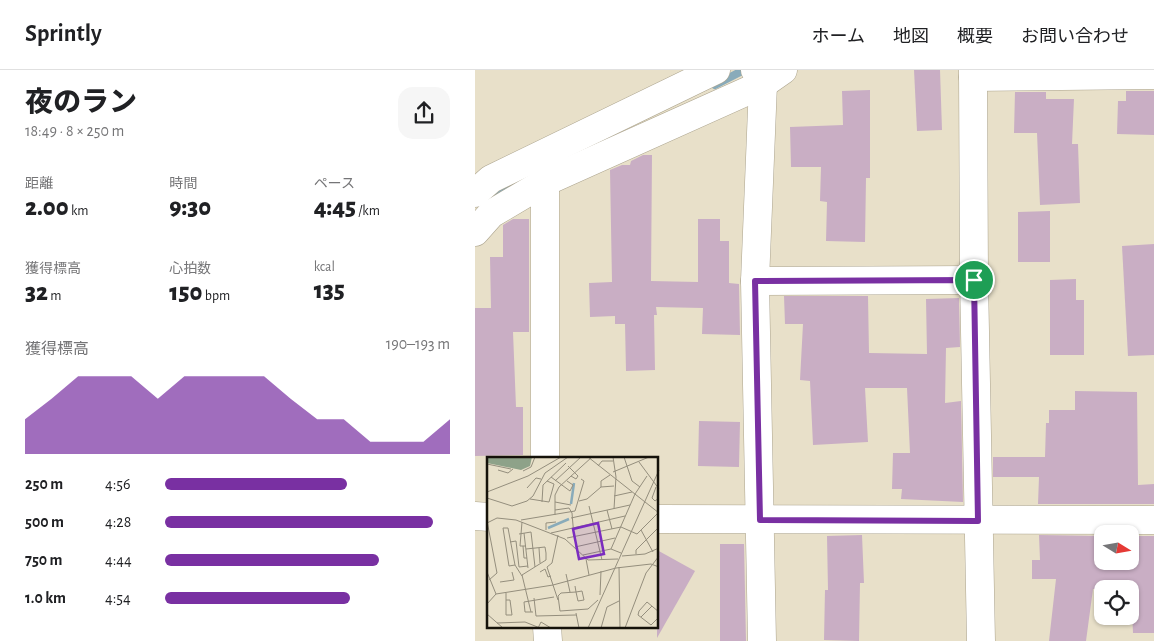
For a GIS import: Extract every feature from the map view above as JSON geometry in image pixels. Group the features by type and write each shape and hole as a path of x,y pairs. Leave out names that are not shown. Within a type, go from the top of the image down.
{"street":[{"path":"475,193 491,179 716,70"},
{"path":"981,641 974,280 973,74 1154,75"},
{"path":"475,232 491,214 545,182 767,75 755,281 762,641"},
{"path":"545,182 545,457"},
{"path":"755,281 974,280"},
{"path":"659,519 1154,520"},
{"path":"547,628 547,641"}],"building":[{"path":"914,70 940,70 942,130 917,131"},
{"path":"870,90 870,178 866,178 865,242 826,241 827,202 820,201 821,167 791,167 790,127 843,125 842,91"},
{"path":"1126,91 1154,91 1154,135 1117,134 1118,101 1126,101"},
{"path":"1015,92 1046,92 1046,99 1074,99 1072,144 1078,144 1080,203 1040,205 1037,133 1014,133"},
{"path":"643,155 652,155 651,281 698,282 698,219 720,219 720,241 729,241 729,283 739,284 740,335 702,334 703,308 656,307 657,315 654,315 655,370 626,371 625,324 615,324 615,316 590,317 589,283 612,282 610,170 622,165 630,165 631,161"},
{"path":"1050,211 1050,262 1018,262 1018,212"},
{"path":"513,219 529,219 529,332 513,332 516,407 523,407 523,455 475,456 475,308 491,308 490,257 503,257 503,225"},
{"path":"1154,244 1154,355 1128,356 1122,246"},
{"path":"1076,279 1076,300 1084,300 1084,355 1050,355 1050,280"},
{"path":"784,296 868,296 869,353 927,354 926,299 959,298 960,347 946,348 945,403 961,401 963,502 901,499 902,489 892,489 893,453 910,453 907,388 865,388 868,442 813,445 810,381 800,380 803,324 785,324"},
{"path":"1075,391 1137,392 1138,485 1154,484 1154,504 1038,504 1039,477 993,477 993,457 1045,457 1046,423 1049,423 1049,410 1075,410"},
{"path":"699,421 740,422 739,467 698,466"},
{"path":"862,535 864,583 860,583 859,641 824,640 825,590 828,590 827,536"},
{"path":"1039,535 1094,536 1094,570 1139,570 1139,536 1154,536 1154,633 1133,633 1133,625 1139,625 1139,580 1094,580 1086,641 1049,641 1056,579 1032,579 1032,560 1040,560"},
{"path":"720,544 744,544 746,641 720,641"},
{"path":"659,551 695,571 657,638 657,628 659,628"}],"waterway":[{"path":"715,85 744,70"},
{"path":"483,205 489,199 527,176"}],"route":[{"path":"974,280 978,521 760,520 755,281 974,280"}]}
